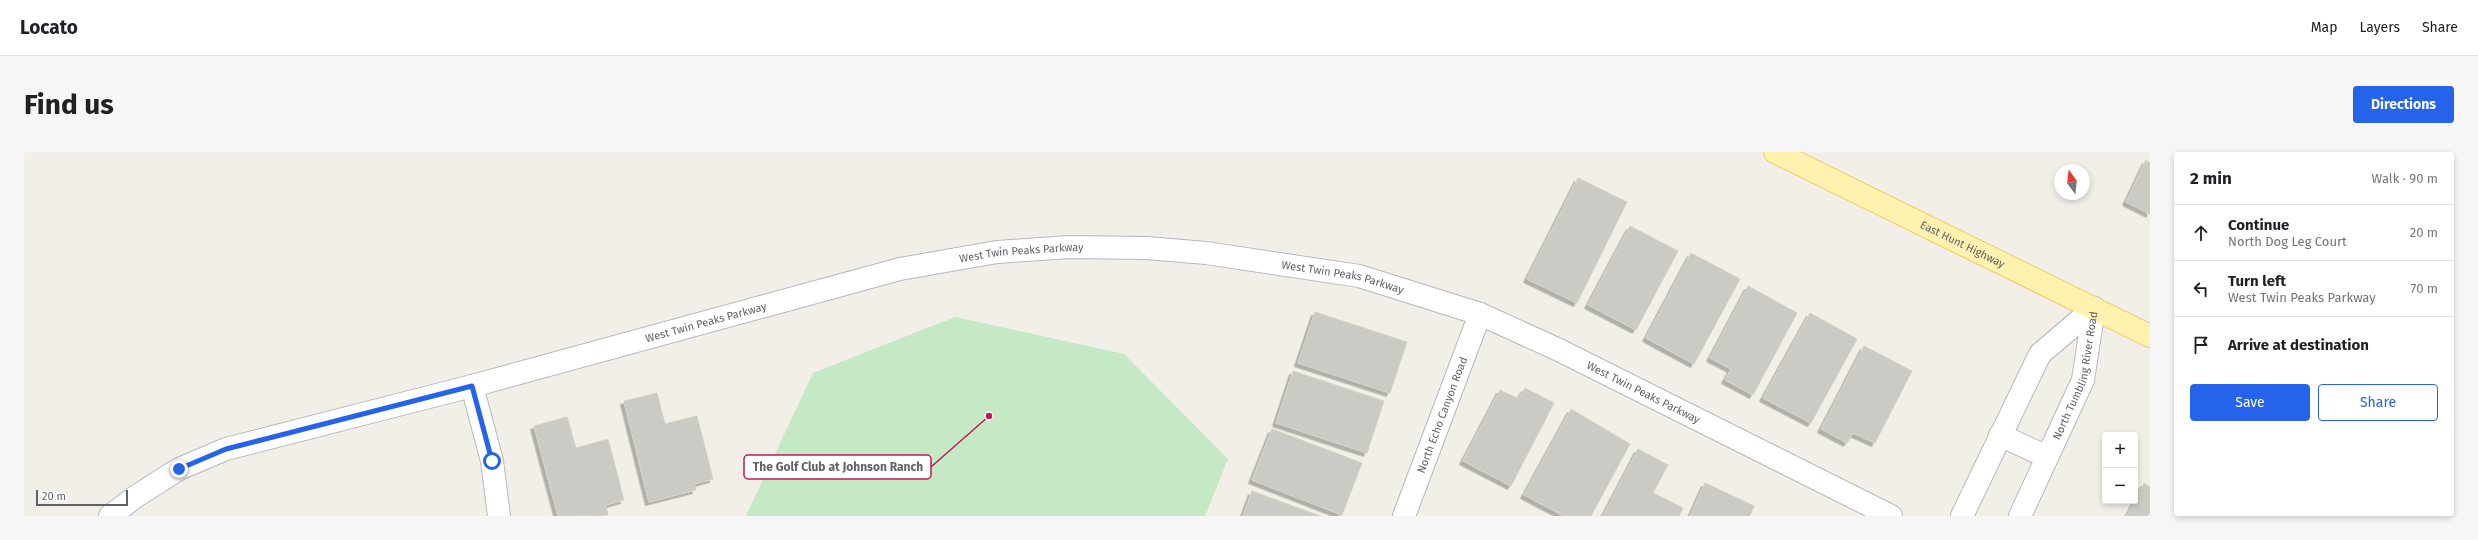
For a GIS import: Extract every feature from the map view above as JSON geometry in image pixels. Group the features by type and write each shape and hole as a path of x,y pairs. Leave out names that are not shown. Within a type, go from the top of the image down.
{"main road":[{"name":"East Hunt Highway","path":"1775,152 2150,336"}],"street":[{"name":"West Twin Peaks Parkway","path":"110,516 135,497 179,469 226,449 472,386 900,268 997,252 1062,247 1147,248 1206,253 1359,276 1480,314 1566,353 1891,516"},
{"name":"North Tumbling River Road","path":"1962,516 2040,354 2094,308"},
{"name":"North Tumbling River Road","path":"2020,516 2083,380 2094,308"},
{"name":"North Echo Canyon Road","path":"1404,516 1480,314"},
{"path":"472,386 492,461 499,516"},
{"path":"2000,435 2047,457"}],"green space":[{"path":"955,317 1124,354 1228,459 1205,516 746,516 813,373"}],"building":[{"path":"2146,160 2150,163 2150,214 2126,202"},
{"path":"1578,178 1627,202 1577,303 1527,279"},
{"path":"1630,226 1678,251 1636,330 1588,305"},
{"path":"1691,253 1740,279 1694,364 1646,338"},
{"path":"1748,286 1797,313 1753,395 1725,380 1731,369 1710,358"},
{"path":"1315,312 1407,342 1390,393 1298,363"},
{"path":"1810,313 1857,339 1811,423 1763,398"},
{"path":"1864,346 1912,371 1875,443 1853,433 1847,443 1821,429"},
{"path":"1293,371 1384,401 1367,453 1276,423"},
{"path":"1525,388 1554,403 1511,486 1463,461 1500,390 1519,399"},
{"path":"657,393 665,424 697,416 713,479 694,484 696,490 649,502 624,401"},
{"path":"1571,409 1630,444 1591,516 1564,516 1524,495"},
{"path":"567,417 576,448 608,439 624,500 606,505 608,515 558,516 534,426"},
{"path":"1272,429 1362,463 1342,515 1252,480"},
{"path":"1638,449 1668,465 1653,493 1683,508 1679,516 1603,516"},
{"path":"1705,483 1754,506 1750,516 1690,516"},
{"path":"2144,483 2150,487 2150,516 2127,516 2133,504 2138,504 2138,495"},
{"path":"1252,491 1320,516 1243,516"}],"place":[{"name":"The Golf Club at Johnson Ranch","path":"989,416"}],"route":[{"path":"179,469 226,449 472,386 492,461"}]}
